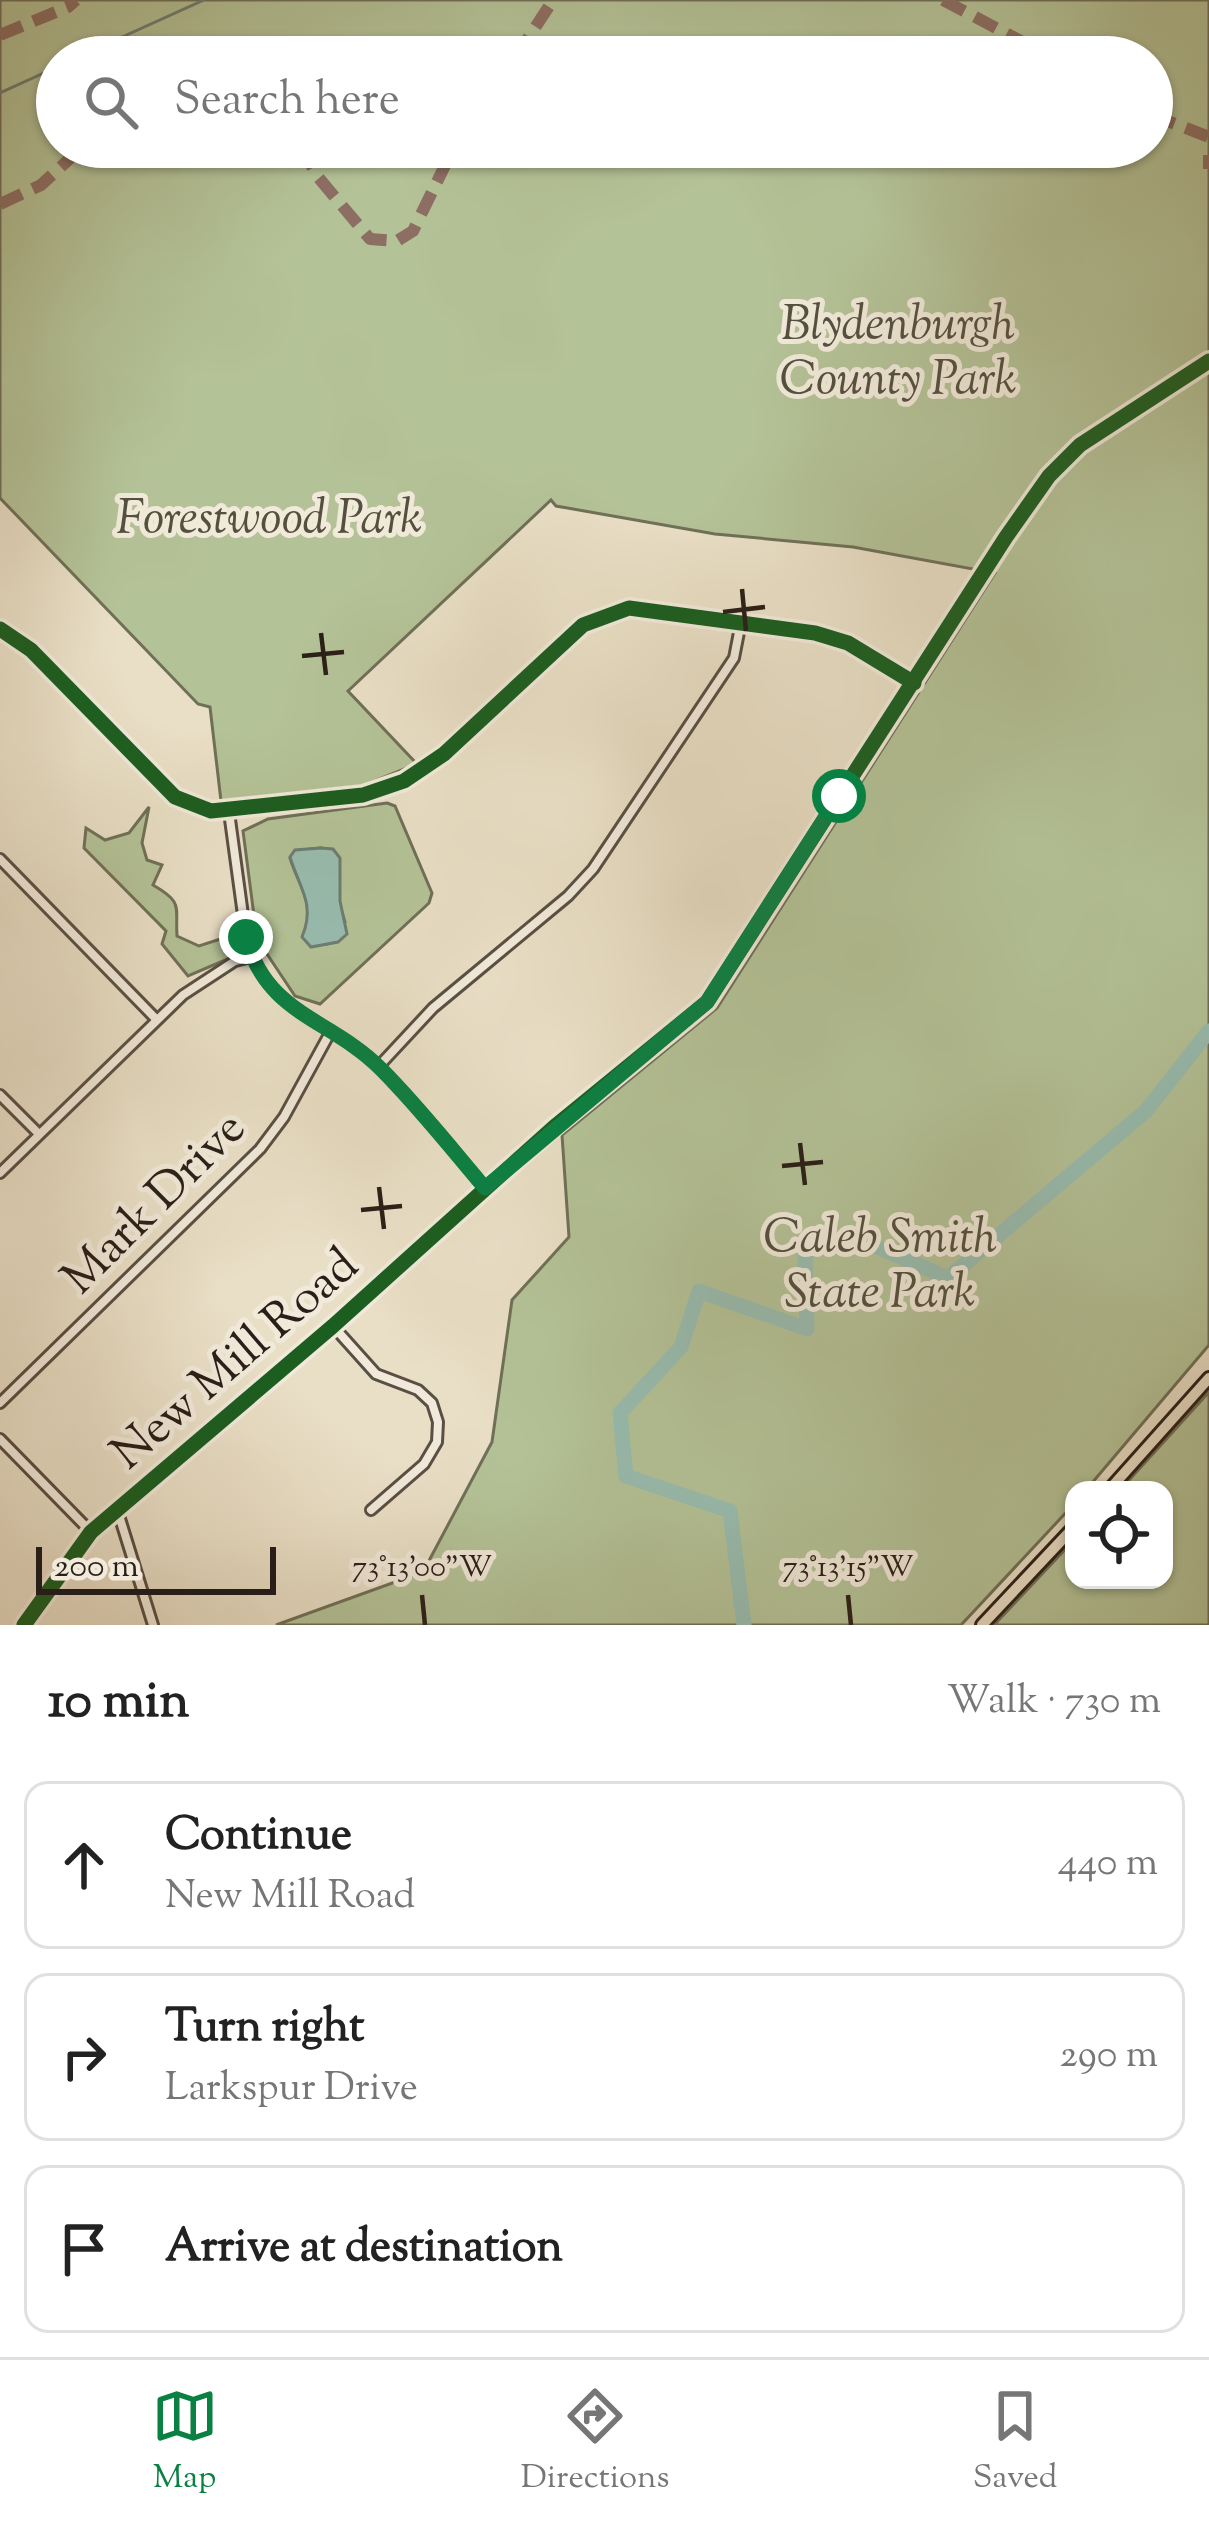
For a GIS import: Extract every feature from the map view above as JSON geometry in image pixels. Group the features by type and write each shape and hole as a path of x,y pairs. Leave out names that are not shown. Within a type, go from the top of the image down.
{"main road":[{"path":"1117,1481 1209,1378"},
{"path":"982,1625 1065,1537"}],"street":[{"name":"New Mill Road","path":"24,1625 91,1532 154,1474 333,1326 485,1188 707,1002 1049,476 1080,445 1209,361"},
{"path":"0,629 31,650 175,797 191,807 230,812 363,796 404,781 444,754 583,625 607,613 650,610 815,633 848,643 914,682"},
{"path":"379,1066 433,1008 568,896 593,869 734,658 742,622"},
{"path":"230,812 251,957 284,1002 379,1066 485,1188"},
{"path":"0,859 156,1019"},
{"path":"0,1173 156,1019 200,983 235,961 251,957"},
{"name":"Mark Drive","path":"0,1403 260,1149 284,1118 331,1031"},
{"path":"0,1095 39,1135"},
{"path":"333,1326 376,1374 418,1390 432,1403 439,1422 437,1442 424,1464 370,1510"},
{"path":"0,1439 91,1532"},
{"path":"117,1509 153,1625"}],"green space":[{"path":"0,0 1209,0 1209,1345 1094,1481 1065,1481 1065,1514 961,1625 276,1625 423,1572 492,1442 512,1300 569,1237 562,1135 717,1008 995,573 853,547 715,534 556,506 551,500 348,691 417,764 362,786 221,801 210,707 198,704 0,498"},
{"path":"387,803 395,806 432,893 429,903 320,1004 295,996 257,939 243,831 268,819","holes":["321,848 345,922 327,944 320,944 306,929 306,901 290,858 295,851"]},
{"path":"149,807 142,843 147,860 162,865 153,885 174,901 177,936 199,946 233,935 237,955 188,976 162,944 166,931 84,848 86,828 105,840 129,833"},
{"path":"1209,1392 1209,1625 994,1625 1065,1550 1065,1589 1173,1589 1173,1481 1128,1481"}],"water":[{"path":"333,849 340,858 340,901 347,934 338,942 311,947 302,937 307,905 290,857 295,850"}],"waterway":[{"path":"124,36 204,0"},
{"path":"0,93 36,77"},
{"path":"744,1625 730,1511 626,1476 620,1413 681,1347 699,1291 807,1329 805,1250 871,1244 948,1278 1146,1111 1209,1031"}],"marked path":[{"path":"0,35 76,0"},
{"path":"530,36 553,0"},
{"path":"943,0 1011,36"},
{"path":"1173,123 1209,137"},
{"path":"1209,155 1209,169"},
{"path":"0,204 41,185 60,168"},
{"path":"313,168 370,239 397,241 413,231 444,168"}],"cycle path":[{"path":"24,1625 91,1532 333,1326 554,1127 707,1002 1049,476 1080,445 1209,361"},
{"path":"0,629 31,650 175,797 211,811 363,795 404,781 444,754 583,625 629,608 815,633 848,643 914,683"}],"route":[{"path":"246,937 251,957 284,1002 379,1066 485,1188 707,1002 839,796"}],"park label":[{"name":"Blydenburgh County Park","path":"898,348"},
{"name":"Forestwood Park","path":"269,515"},
{"name":"Caleb Smith State Park","path":"880,1262"}]}
